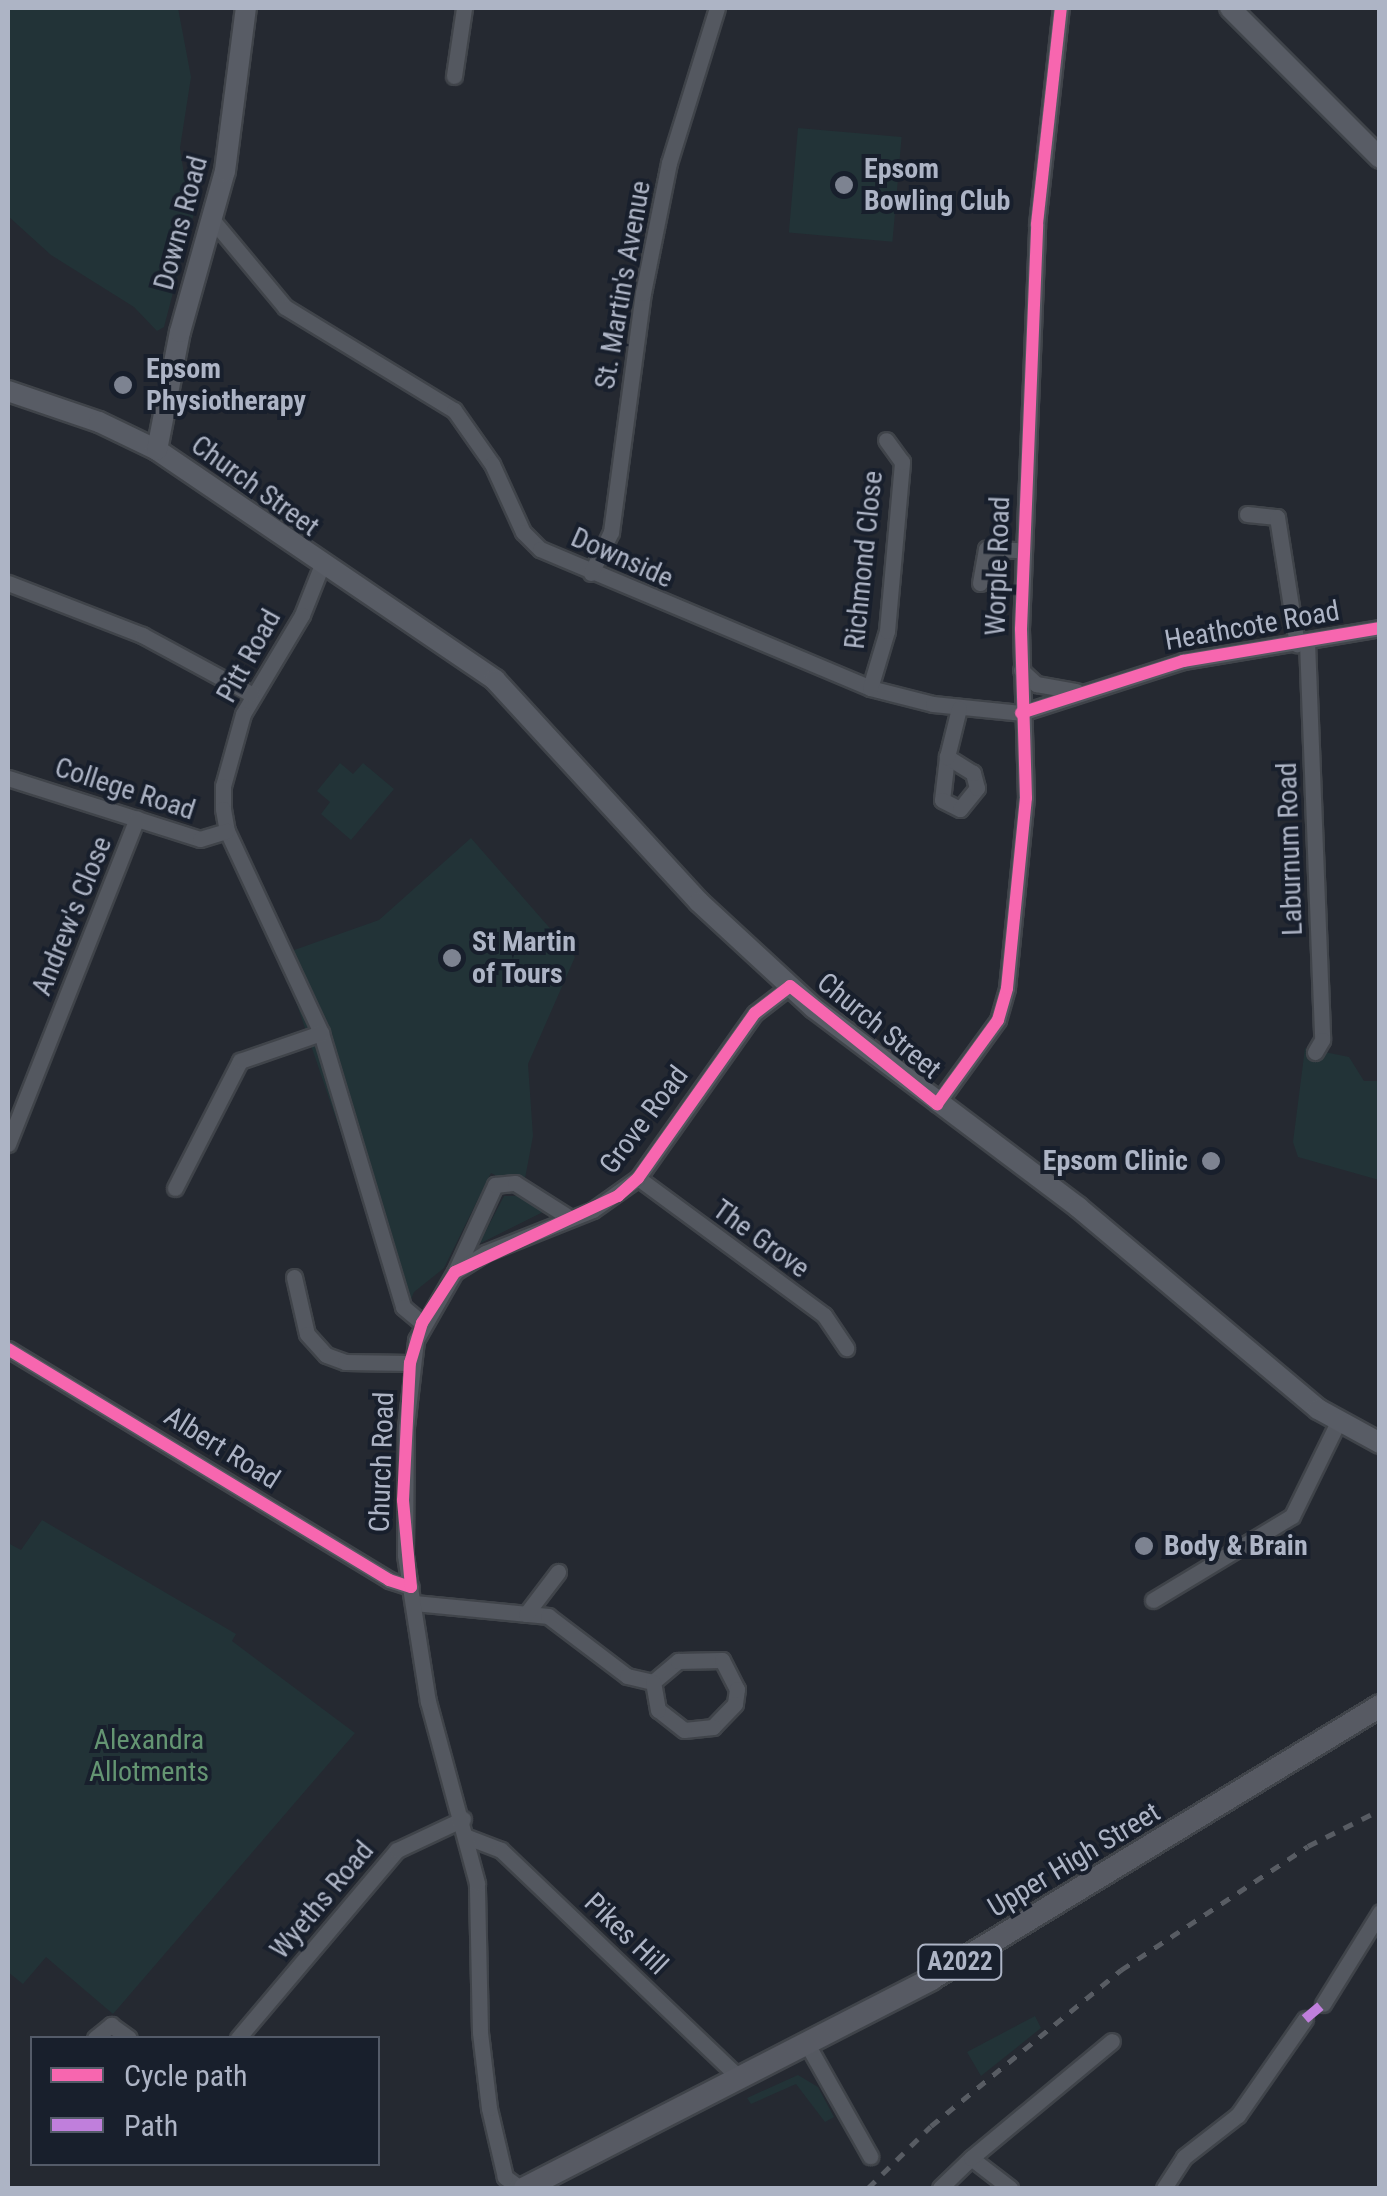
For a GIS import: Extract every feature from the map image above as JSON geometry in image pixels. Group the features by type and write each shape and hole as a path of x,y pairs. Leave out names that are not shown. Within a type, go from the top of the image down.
{"main road":[{"name":"Downs Road","path":"157,450 180,332 215,223 246,8"},
{"path":"1230,8 1380,158"},
{"name":"Church Street","path":"8,391 99,422 157,450 321,567 510,693 678,880 790,986 937,1104 1078,1208 1338,1422 1380,1443"},
{"name":"Upper High Street","path":"522,2188 742,2079 1012,1933 1380,1706"}],"street":[{"path":"454,76 464,8"},
{"name":"St. Martin's Avenue","path":"591,573 611,532 642,294 669,162 718,8"},
{"name":"Worple Road","path":"937,1104 1004,1008 1026,798 1021,713 1023,550 1040,171 1061,8"},
{"name":"Downside","path":"215,223 285,307 454,410 483,448 531,541 591,573 870,688 959,708 1021,713"},
{"name":"Richmond Close","path":"870,688 887,631 902,462 886,440"},
{"name":"Laburnum Road","path":"1247,514 1277,517 1302,643 1322,1040 1315,1052"},
{"path":"980,583 986,548 1023,550"},
{"name":"Pitt Road","path":"227,831 223,786 252,694 302,614 321,567"},
{"path":"8,583 142,635 252,694"},
{"name":"Heathcote Road","path":"1021,713 1183,661 1380,628"},
{"path":"1021,670 1036,684 1080,692"},
{"path":"947,756 959,708"},
{"name":"College Road","path":"8,778 200,839 227,831"},
{"name":"Andrew's Close","path":"8,1144 137,818"},
{"path":"227,831 321,1033 402,1307 422,1323 455,1272 495,1185 516,1184 570,1218"},
{"name":"Grove Road","path":"455,1272 618,1196 638,1178 755,1013 790,986"},
{"path":"175,1188 240,1061 321,1033"},
{"name":"The Grove","path":"638,1178 824,1315 846,1348"},
{"path":"294,1277 307,1334 326,1354 345,1362 410,1363"},
{"name":"Church Road","path":"422,1323 410,1363 403,1500 412,1595 428,1702 463,1818 477,1883 482,2070 505,2177 522,2188"},
{"name":"Albert Road","path":"8,1349 412,1595 565,1624 627,1676 653,1682"},
{"path":"1153,1600 1292,1516 1338,1422"},
{"path":"526,1614 558,1572"},
{"path":"678,1660 722,1660 737,1689 736,1704 713,1727 684,1730 658,1710 653,1682 678,1660"},
{"name":"Wyeths Road","path":"240,2036 397,1850 463,1818"},
{"name":"Pikes Hill","path":"467,1837 502,1850 742,2079"},
{"path":"1323,2004 1380,1912"},
{"path":"1164,2188 1196,2147 1238,2115 1305,2019"},
{"path":"97,2036 111,2025 127,2036"},
{"path":"940,2188 1112,2041"},
{"path":"807,2044 870,2156"},
{"path":"972,2158 1010,2188"}],"green space":[{"path":"8,8 178,8 191,77 180,148 187,194 199,194 164,327 157,331 134,307 51,255 8,216"},
{"name":"Epsom Bowling Club","path":"798,128 902,137 892,242 789,233"},
{"path":"340,763 353,774 363,763 394,789 351,840 321,814 330,802 317,791"},
{"name":"St Martin of Tours","path":"471,838 575,957 528,1064 533,1136 523,1189 491,1173 444,1268 414,1292 404,1317 280,955 379,920"},
{"path":"1305,1048 1349,1057 1364,1081 1379,1081 1379,1180 1298,1157 1293,1142"},
{"path":"504,1196 527,1196 545,1211 479,1244"},
{"name":"Alexandra Allotments","path":"42,1520 236,1634 232,1641 355,1733 113,2014 46,1957 23,1984 8,1972 8,1543 21,1550"},
{"path":"1035,2016 1041,2028 981,2076 967,2052"},
{"path":"798,2075 818,2087 834,2117 825,2122 796,2084 751,2104 747,2098"}],"railway":[{"path":"868,2188 931,2126 1121,1970 1308,1846 1380,1810"}],"marked path":[{"path":"1305,2019 1323,2004"}],"cycle path":[{"path":"8,1349 389,1580 411,1587 403,1500 410,1363 422,1323 455,1272 618,1196 638,1178 755,1013 790,986 937,1104 998,1020 1007,988 1026,798 1021,629 1037,224 1061,8"},
{"path":"1021,713 1183,661 1380,628"}],"place":[{"name":"Epsom Bowling Club","path":"844,185"},
{"name":"Epsom Physiotherapy","path":"123,385"},
{"name":"St Martin of Tours","path":"452,958"},
{"name":"Epsom Clinic","path":"1211,1161"},
{"name":"Body & Brain","path":"1144,1546"}]}
